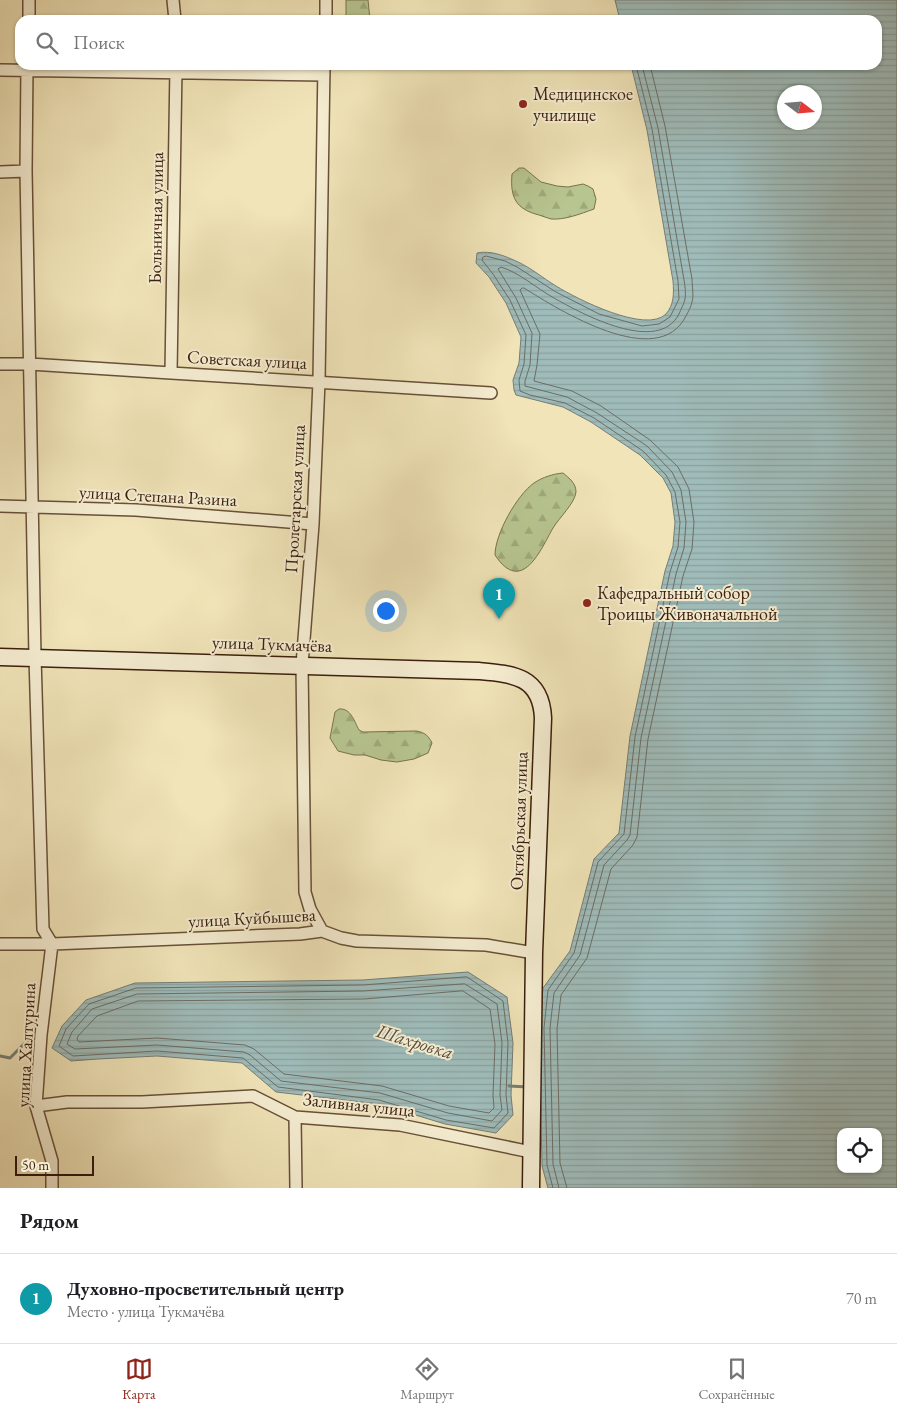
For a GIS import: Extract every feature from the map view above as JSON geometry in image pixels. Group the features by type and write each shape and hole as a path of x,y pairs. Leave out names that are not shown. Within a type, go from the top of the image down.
{"street":[{"path":"28,15 29,0"},
{"path":"173,0 174,15"},
{"path":"326,0 326,15"},
{"path":"0,70 15,69"},
{"name":"улица Халтурина","path":"27,70 26,171 35,657 43,929 52,944 41,1035 36,1106 52,1161 52,1188"},
{"name":"Больничная улица","path":"171,372 176,70"},
{"name":"Пролетарская улица","path":"322,931 310,909 305,892 302,665 313,524 319,381 324,70"},
{"path":"0,172 26,171"},
{"name":"Советская улица","path":"0,364 171,372 491,393"},
{"name":"улица Степана Разина","path":"0,506 136,510 313,524"},
{"name":"улица Тукмачёва","path":"0,657 479,671 508,674 524,680 536,691"},
{"name":"Октябрьская улица","path":"531,1152 534,953 543,718 543,708 536,691"},
{"name":"улица Куйбышева","path":"0,944 52,944 300,934 322,931 341,938 357,941 486,945 534,953"},
{"name":"Заливная улица","path":"36,1106 67,1102 142,1102 253,1096 295,1117 400,1124 531,1152"},
{"path":"295,1117 296,1188"},
{"path":"531,1152 531,1188"}],"green space":[{"path":"346,0 368,0 370,15 346,15"},
{"path":"519,168 524,168 541,182 568,187 583,184 588,186 593,189 596,199 594,209 562,219 550,219 525,209 516,201 512,190 512,174"},
{"path":"563,473 575,486 576,492 573,501 530,565 522,570 514,571 505,566 495,555 496,546 503,526 514,506 534,483 548,476"},
{"path":"339,709 349,713 359,730 363,732 416,731 424,733 432,743 428,753 414,759 397,762 338,751 330,738 335,712"}],"water":[{"path":"615,0 897,0 897,1188 548,1188 542,1166 539,1028 543,988 570,951 594,859 619,833 630,736 665,571 673,546 675,522 671,493 663,478 640,455 591,422 563,407 516,395 513,380 519,363 521,337 506,303 489,277 476,263 477,253 493,253 513,260 528,267 566,292 595,306 643,320 656,319 666,314 672,303 673,281 647,130 632,70 882,70 882,15 619,15"},
{"path":"468,972 507,997 513,1043 511,1095 513,1115 496,1133 445,1124 379,1104 276,1092 242,1063 157,1056 71,1061 52,1048 62,1026 86,1000 135,983 363,980"}],"waterway":[{"name":"Шахровка","path":"0,1056 10,1058 26,1042 37,1044"},
{"name":"Шахровка","path":"509,1086 528,1087"}],"place":[{"name":"Медицинское училище","path":"523,104"},
{"name":"Кафедральный собор Троицы Живоначальной","path":"587,603"},
{"name":"Духовно-просветительный центр","path":"499,619"}]}
